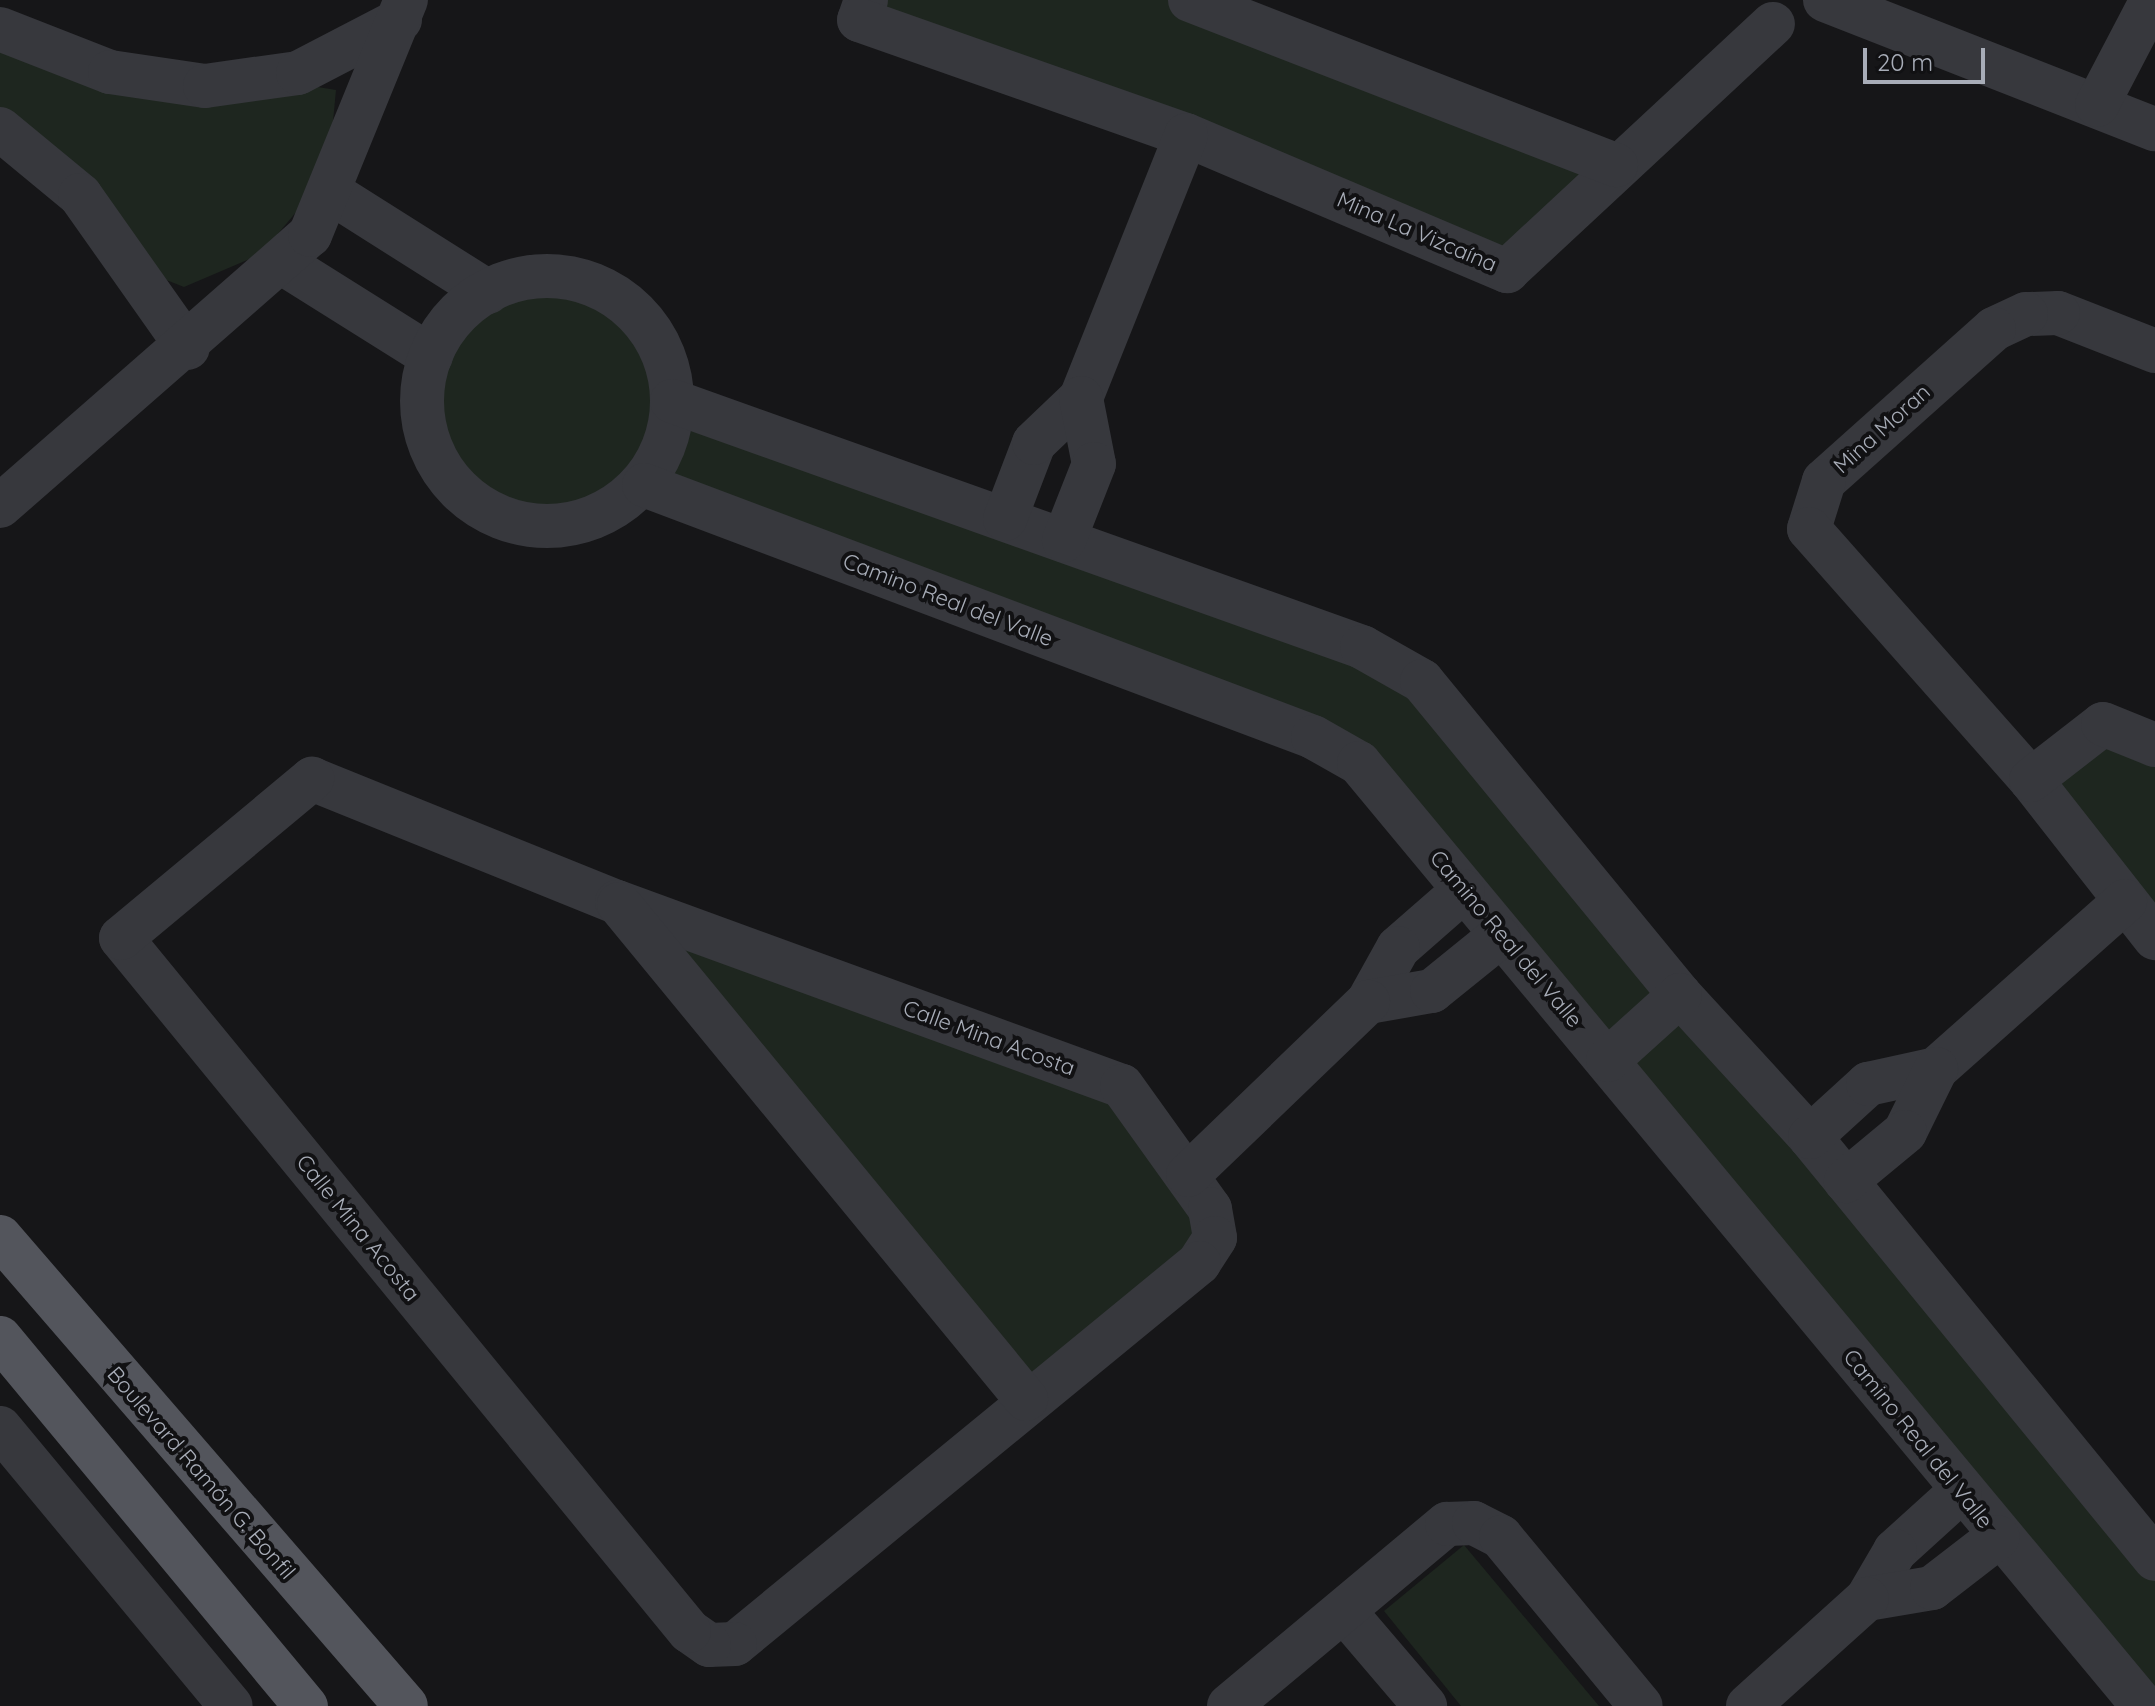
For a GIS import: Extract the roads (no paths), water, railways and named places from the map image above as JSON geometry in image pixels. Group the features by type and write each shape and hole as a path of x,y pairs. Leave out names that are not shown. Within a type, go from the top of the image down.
{"main road":[{"name":"Boulevard Ramón G. Bonfil","path":"6,1258 406,1706"},
{"path":"0,1338 306,1706"}],"street":[{"name":"Mina La Vizcaína","path":"866,0 859,20 1186,135 1507,271 1616,165 1773,24"},
{"path":"1190,0 1616,165"},
{"path":"2097,105 2152,0"},
{"path":"1828,1 2155,129"},
{"path":"0,29 110,72 205,86 298,73 403,10"},
{"path":"0,506 188,348 310,235 403,10"},
{"path":"0,129 80,195 188,348"},
{"path":"1005,519 1034,443 1081,398 1186,135"},
{"path":"330,192 488,292"},
{"path":"281,262 431,356"},
{"path":"553,275 590,283 623,301 650,328 667,363 672,401 667,436 644,485 597,516 562,526 489,513 437,461 424,426 431,356 452,321 488,292 553,275"},
{"name":"Mina Moran","path":"2155,351 2058,313 2026,314 1994,329 1824,481 1811,505 1809,529 2031,780 2155,938"},
{"path":"1064,540 1094,464 1081,398"},
{"path":"672,401 1362,647 1422,681 1680,995 1810,1137 2155,1559"},
{"name":"Camino Real del Valle","path":"644,485 1313,737 1359,763 1499,937 1608,1060 1960,1492 2143,1706"},
{"path":"2031,780 2103,724 2155,745"},
{"name":"Calle Mina Acosta","path":"312,779 617,902 1122,1086 1188,1175 1210,1209 1215,1238 1199,1263 1026,1399 735,1644 709,1645 689,1631 121,938 312,779"},
{"path":"1188,1175 1368,1002 1398,948 1463,891"},
{"path":"1846,1181 1905,1132 1936,1069 2125,901"},
{"name":"Calle Mina Acosta","path":"617,902 1026,1399"},
{"path":"1368,1002 1432,991 1499,937"},
{"path":"1608,1060 1680,995"},
{"path":"1810,1137 1868,1084 1936,1069"},
{"path":"0,1428 231,1706"},
{"path":"1748,1706 1867,1599 1895,1551 1960,1492"},
{"path":"1229,1706 1447,1524 1474,1523 1501,1537 1641,1706"},
{"path":"1867,1599 1932,1588 1998,1537"},
{"path":"1344,1611 1425,1706"}]}
